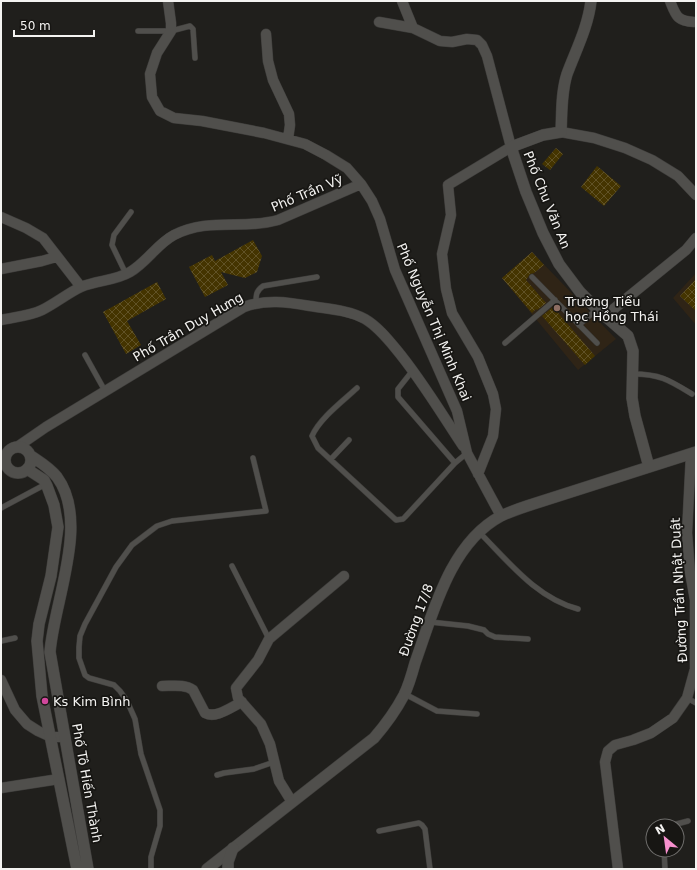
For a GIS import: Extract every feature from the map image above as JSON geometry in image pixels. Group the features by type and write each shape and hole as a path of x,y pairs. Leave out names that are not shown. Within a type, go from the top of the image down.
{"street":[{"path":"168,1 171,31"},
{"path":"402,1 414,28"},
{"path":"592,1 581,39 567,75 564,89 561,132 594,138 625,148 652,160 678,176 696,195"},
{"path":"670,1 676,16 681,20 694,22"},
{"path":"379,22 414,28 440,41 452,42 477,40 482,45 487,56 511,147 448,185 451,215 442,254 446,289 452,313 478,357 493,394 496,409 493,436 478,474"},
{"name":"Phố Nguyễn Thị Minh Khai","path":"171,31 157,53 150,74 152,97 160,111 174,118 202,121 264,133 305,144 347,168 361,184 372,201 380,219 395,270 458,411 467,453 501,516"},
{"path":"266,34 268,61 273,80 289,114 290,125 288,139"},
{"name":"Phố Chu Văn An","path":"561,132 543,135 511,147 526,192 543,233 559,264 580,292 628,336 634,351 632,398 635,416 650,467"},
{"name":"Phố Trần Vỹ","path":"1,320 34,313 81,287 119,278 142,264 156,248 174,235 193,228 217,224 267,224 361,184"},
{"path":"1,217 26,228 43,238 56,257 81,287"},
{"path":"605,316 686,250 696,238"},
{"path":"1,269 56,257"},
{"name":"Phố Trần Duy Hưng","path":"17,447 46,427 244,307 256,303 271,302 352,313 366,320 385,335 413,370 467,453"},
{"path":"17,447 14,447 7,452 4,462 12,472 20,473 27,469 31,463 30,456"},
{"name":"Phố Tô Hiến Thành","path":"17,447 25,448 30,456 48,468 56,476 62,486 70,510 70,542 66,572 52,634 50,652 88,869"},
{"name":"Đường 17/8","path":"207,869 374,738 391,719 405,694 448,574 465,548 479,532 501,516 527,506 693,453"},
{"name":"Đường Trần Nhật Duật","path":"618,869 605,762 608,751 615,745 651,733 673,718 692,700 695,669 695,600 690,572 688,533 693,453"},
{"name":"Phố Tô Hiến Thành","path":"27,469 44,480 54,505 58,527 51,576 39,624 37,641 42,696 77,869"},
{"path":"292,802 279,781 270,744 261,724 238,698 236,688 258,660 270,639 344,576"},
{"path":"1,680 15,710 27,724 38,732 51,737 64,737"},
{"path":"162,686 186,686 190,688 193,690 205,713 208,714 218,714 242,702"},
{"path":"1,788 59,779"},
{"path":"228,869 228,862 233,848"}],"lane":[{"path":"138,31 171,31 190,26 193,29 195,58"},
{"path":"126,274 112,245 114,235 131,212"},
{"path":"256,303 256,294 258,289 263,286 317,277"},
{"path":"532,277 597,343"},
{"path":"504,343 555,300"},
{"path":"579,325 597,309"},
{"path":"86,354 105,391"},
{"path":"413,370 398,389 398,397 455,462"},
{"path":"633,374 659,376 669,380 692,394"},
{"path":"357,388 324,420 312,436 318,448 396,520 402,520 455,462 467,453"},
{"path":"331,459 349,440"},
{"path":"151,869 151,857 160,826 160,810 141,754 135,719 127,701 114,685 89,678 85,675 79,658 80,636 116,567 132,545 158,526 172,521 266,511 253,458"},
{"path":"1,508 46,484"},
{"path":"479,532 519,573 542,592 567,606 578,609"},
{"path":"232,566 270,639"},
{"path":"430,622 468,626 484,630 488,634 495,637 528,639"},
{"path":"1,641 15,638"},
{"path":"405,694 433,710 477,714"},
{"path":"217,775 224,772 254,769 274,762"},
{"path":"379,831 419,823 422,825 424,829 430,869"},
{"path":"664,858 665,869"}],"shaded area":[{"name":"Trường Tiểu học Hồng Thái","path":"532,252 616,339 578,370 502,278"},
{"path":"696,273 696,325 673,298"}],"building":[{"path":"556,148 563,154 550,170 542,164"},
{"path":"597,166 621,186 604,206 581,187"},
{"path":"253,240 262,256 257,272 245,278 221,272 228,285 205,297 189,267 212,255 215,261"},
{"path":"532,252 544,265 534,273 530,274 526,280 546,303 532,313 502,278"},
{"path":"696,279 696,311 680,296"},
{"path":"157,282 166,299 127,321 141,345 126,354 103,312"},
{"path":"553,307 595,356 585,365 542,316"}],"place":[{"name":"Trường Tiểu học Hồng Thái","path":"557,308"},
{"name":"Ks Kim Bình","path":"45,701"}]}
